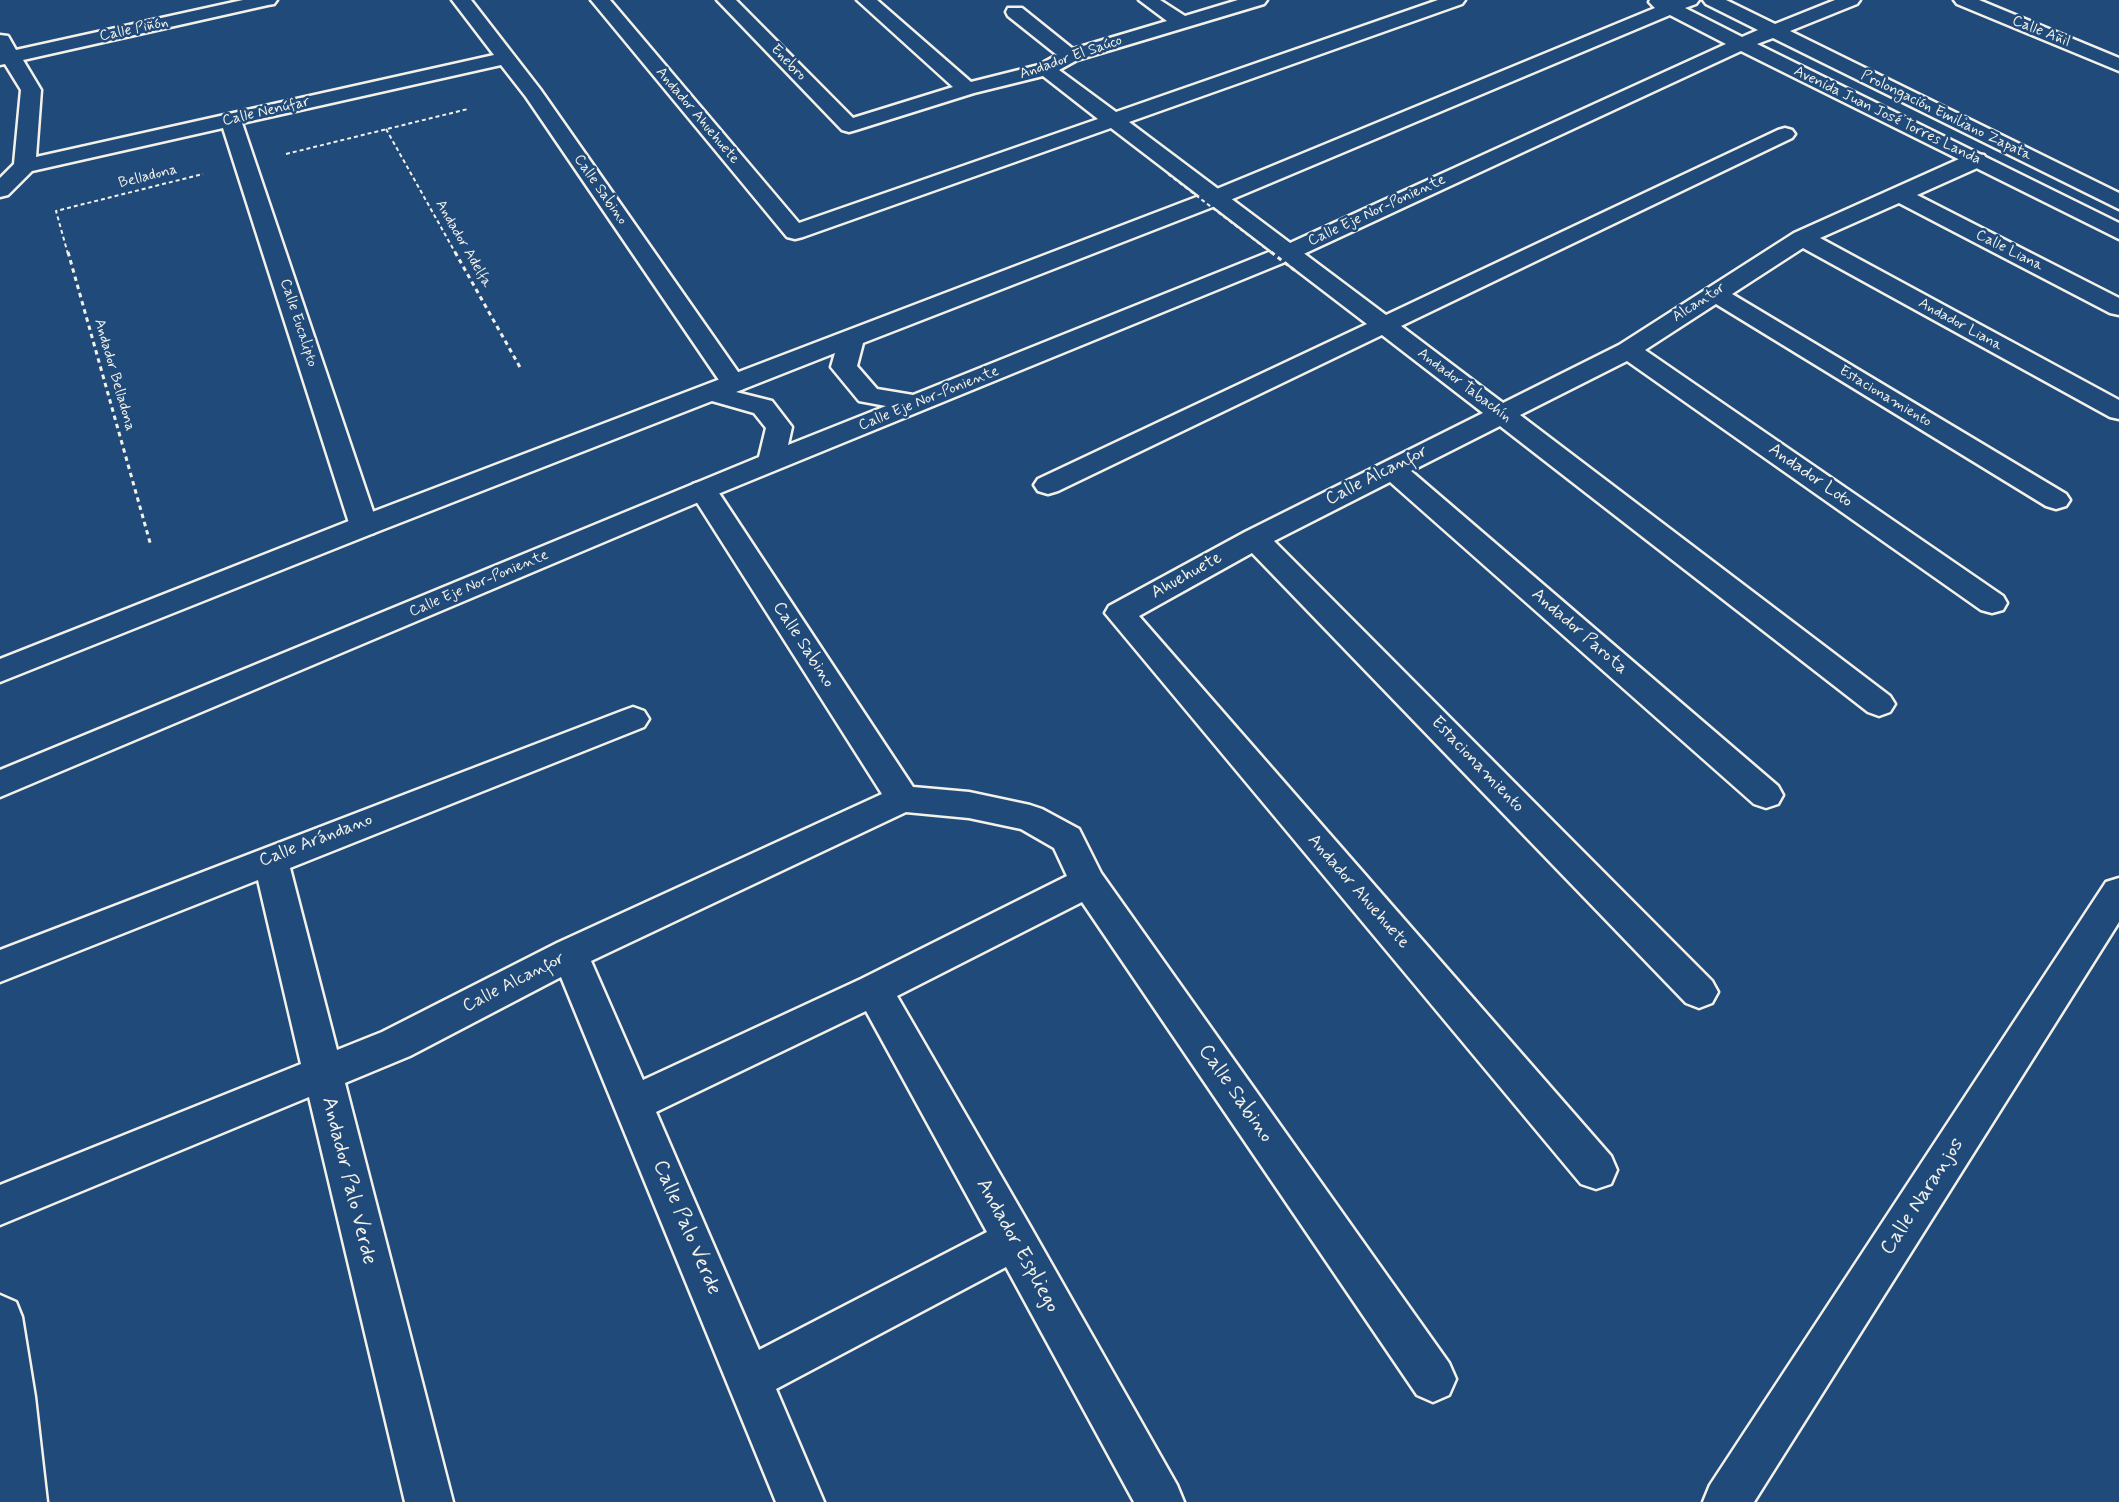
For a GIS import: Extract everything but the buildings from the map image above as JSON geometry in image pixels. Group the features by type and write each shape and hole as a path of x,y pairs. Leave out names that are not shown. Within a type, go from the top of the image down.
{"street":[{"name":"Calle Piñón","path":"6,58 268,0"},
{"name":"Calle Sabino","path":"461,0 533,93 723,389"},
{"name":"Andador Ahuehuete","path":"600,0 795,232 1111,121"},
{"name":"Enebro","path":"726,0 849,126"},
{"path":"866,0 967,89"},
{"path":"1148,0 1183,23"},
{"name":"Andador El Saúco","path":"849,126 967,89 1046,69 1070,56 1258,0"},
{"path":"1111,121 1456,0"},
{"path":"1712,0 1773,30"},
{"name":"Calle Eje Nor-Poniente","path":"0,784 703,490 916,404 1292,263 1741,44 1851,0"},
{"name":"Calle Añil","path":"1963,0 2119,64"},
{"path":"0,671 364,526 1215,198 1671,3"},
{"name":"Avenida Juan José Torres Landa","path":"1671,3 1741,44 2119,232"},
{"path":"1015,12 1070,56"},
{"name":"Prolongación Emiliano Zapata","path":"1773,30 2119,202"},
{"path":"0,38 6,58 31,90 25,166 0,190"},
{"name":"Calle Nenúfar","path":"25,166 506,58"},
{"name":"Andador Tabachín","path":"1046,69 1111,121 1215,198 1292,263 1383,325 1879,704"},
{"name":"Calle Eucalipto","path":"231,120 364,526"},
{"path":"1048,485 1785,134"},
{"name":"Alcantor","path":"1500,413 1628,350 1802,238 1977,160"},
{"name":"Calle Liana","path":"1899,194 2119,308"},
{"name":"Andador Liana","path":"1802,238 2119,411"},
{"name":"Estacionamiento","path":"1714,293 2056,500"},
{"path":"851,340 844,367 868,395 916,404"},
{"name":"Andador Loto","path":"1628,350 1992,603"},
{"path":"723,389 763,407 779,427 771,463"},
{"name":"Calle Alcanfor","path":"1255,539 1500,413"},
{"name":"Andador Parota","path":"1392,469 1766,795"},
{"name":"Calle Sabino","path":"703,490 903,799 969,805 1030,819 1067,839 1088,882 1433,1379"},
{"name":"Estacionamiento","path":"1255,539 1700,992"},
{"name":"Ahuehuete","path":"1120,613 1255,539"},
{"name":"Andador Ahuehuete","path":"1120,613 1596,1170"},
{"name":"Calle Arándano","path":"0,966 633,718"},
{"name":"Calle Alcanfor","path":"0,1205 396,1044 570,954 903,799"},
{"name":"Andador Palo Verde","path":"270,859 429,1502"},
{"path":"634,1103 874,990 1088,882"},
{"name":"Calle Naranjos","path":"1727,1502 2119,892"},
{"name":"Calle Palo Verde","path":"570,954 800,1502"},
{"name":"Andador Espliego","path":"874,990 1160,1502"},
{"path":"749,1378 1015,1240"},
{"path":"0,1317 6,1399 23,1502"}],"path":[{"path":"245,164 533,93"},
{"name":"Andador Adelfa","path":"386,129 521,369"},
{"name":"Belladona","path":"56,211 245,164"},
{"path":"1168,174 1292,263"},
{"name":"Andador Belladona","path":"56,211 151,546"}]}
